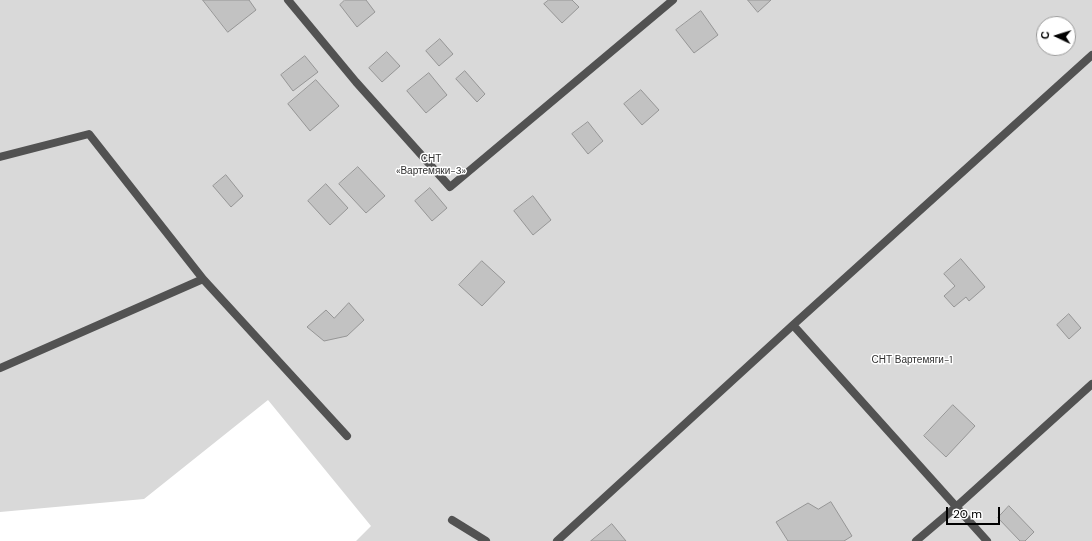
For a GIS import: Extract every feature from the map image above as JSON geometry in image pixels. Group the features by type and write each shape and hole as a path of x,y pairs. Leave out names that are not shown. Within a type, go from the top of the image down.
{"street":[{"path":"288,0 356,82 450,187 673,0"},
{"path":"557,541 1092,54"},
{"path":"0,157 88,134 203,279 347,436"},
{"path":"0,368 203,279"},
{"path":"793,325 987,541"},
{"path":"916,541 956,507 1092,384"},
{"path":"452,520 486,541"}],"green space":[{"path":"0,0 1092,0 1092,541 356,541 371,526 268,400 144,499 0,512"}],"building":[{"path":"203,0 249,0 256,10 228,32"},
{"path":"345,0 366,0 375,12 357,27 340,5"},
{"path":"549,0 572,0 579,7 562,23 544,4"},
{"path":"748,0 771,0 758,12"},
{"path":"701,11 718,35 694,53 676,30"},
{"path":"440,39 453,54 439,66 426,51"},
{"path":"387,52 400,66 382,82 369,68"},
{"path":"305,56 318,72 293,91 281,75"},
{"path":"465,71 485,94 477,102 456,79"},
{"path":"429,73 447,95 426,113 407,91"},
{"path":"316,80 339,106 310,131 288,104"},
{"path":"641,90 659,110 642,125 624,104"},
{"path":"588,122 603,141 588,154 572,134"},
{"path":"358,167 385,196 366,213 339,184"},
{"path":"226,175 243,196 231,207 213,186"},
{"path":"326,184 348,208 330,225 308,201"},
{"path":"430,188 447,208 432,221 415,201"},
{"path":"533,196 551,220 533,235 514,211"},
{"path":"961,259 985,287 969,301 966,297 954,307 944,296 955,286 944,274"},
{"path":"482,261 505,282 482,306 459,285"},
{"path":"349,303 364,320 347,336 324,341 307,327 326,310 334,318"},
{"path":"1069,314 1081,328 1069,339 1057,325"},
{"path":"953,405 975,426 946,457 924,436"},
{"path":"831,502 852,536 844,541 788,541 776,522 808,503 818,509"},
{"path":"1009,506 1034,532 1025,541 1020,541 998,518"},
{"path":"612,524 626,541 591,541"}],"park label":[{"name":"СНТ «Вартемяки-3»","path":"431,164"},
{"name":"СНТ Вартемяги-1","path":"912,360"}]}
